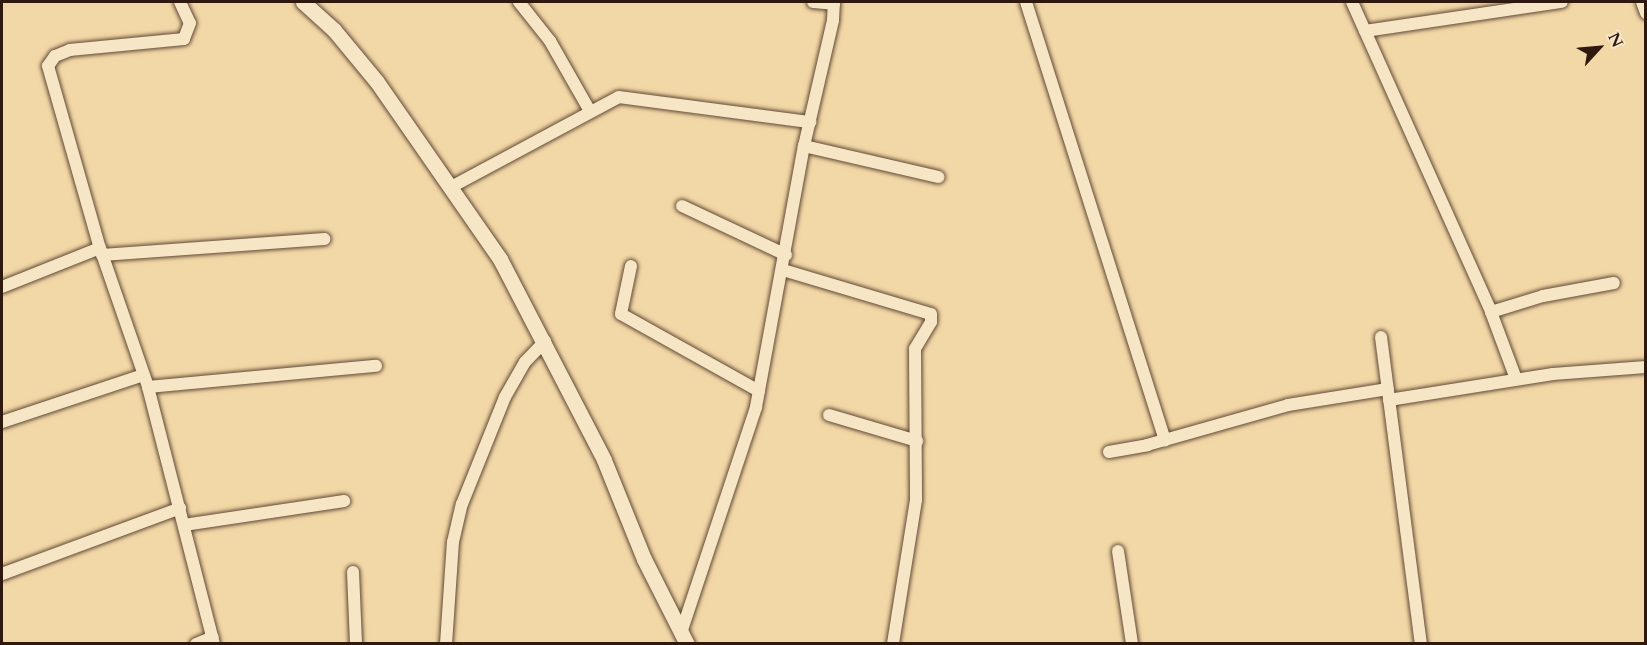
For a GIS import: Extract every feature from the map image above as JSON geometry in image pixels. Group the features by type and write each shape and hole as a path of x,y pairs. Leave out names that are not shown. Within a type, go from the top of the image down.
{"street":[{"path":"180,2 190,23 184,39 70,50 55,56 48,66 101,251 148,387 214,640 196,644"},
{"path":"303,2 334,30 377,82 453,186 500,259 545,341 604,460 684,638"},
{"path":"519,2 550,40 590,111"},
{"path":"684,638 759,390 786,255 804,146 834,3 813,2"},
{"path":"1026,2 1165,440"},
{"path":"1352,2 1491,312 1516,379"},
{"path":"1365,31 1562,2"},
{"path":"1641,2 1646,13"},
{"path":"453,186 619,97 629,96 810,122"},
{"path":"804,146 938,177"},
{"path":"682,206 786,255"},
{"path":"2,286 101,251 324,238"},
{"path":"631,266 621,314 759,390"},
{"path":"783,270 931,314 931,322 915,350 916,500 893,644"},
{"path":"1491,312 1543,296 1614,283"},
{"path":"1381,337 1421,644"},
{"path":"446,644 453,542 462,504 505,397 525,362 545,341"},
{"path":"148,387 376,366"},
{"path":"1108,452 1165,440 1288,405 1646,367"},
{"path":"2,422 143,375"},
{"path":"829,415 917,441"},
{"path":"184,525 344,501"},
{"path":"2,574 180,508"},
{"path":"1118,551 1132,644"},
{"path":"353,572 356,644"}]}
